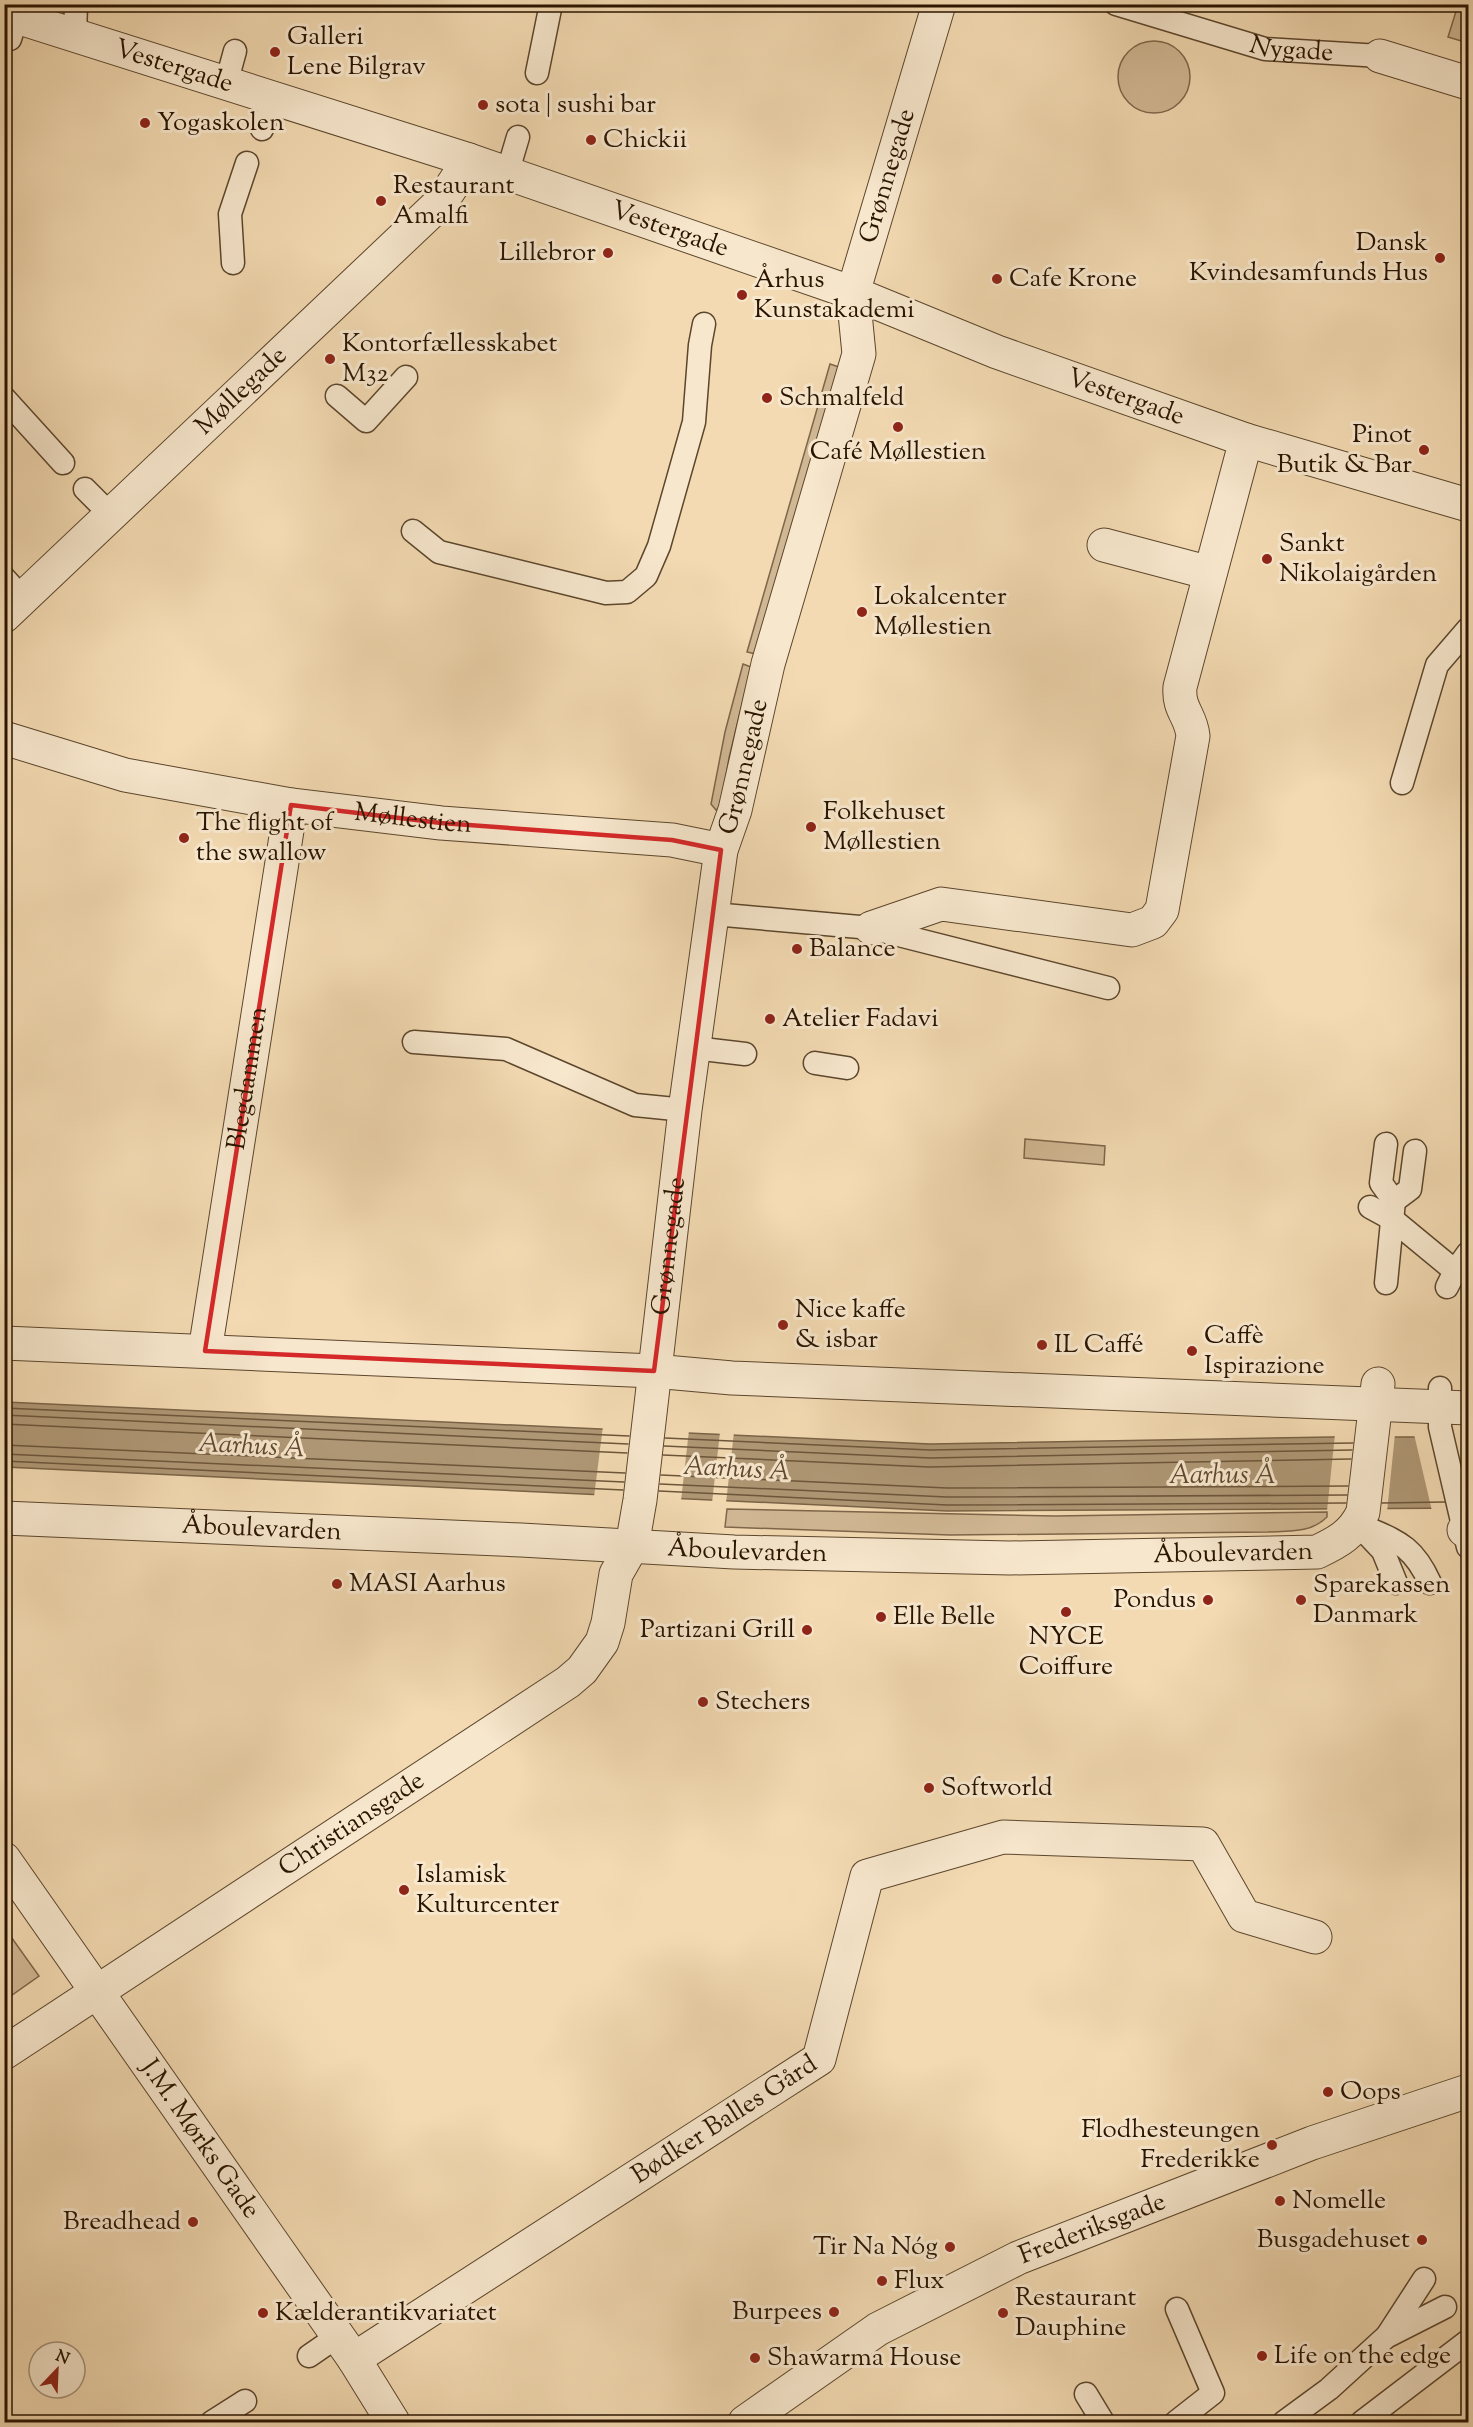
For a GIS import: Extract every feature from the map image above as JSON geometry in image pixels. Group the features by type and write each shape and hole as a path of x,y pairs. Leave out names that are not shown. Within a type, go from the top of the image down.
{"street":[{"name":"Grønnegade","path":"632,1546 638,1512 685,1110 721,850 735,810 768,664 859,354 853,293 939,4"},
{"name":"Vestergade","path":"11,23 76,20 226,84 469,160 722,258 853,293 997,352 1246,440 1468,505"},
{"name":"Nygade","path":"1380,56 1468,83"},
{"name":"Møllegade","path":"10,597 111,515 292,356 442,201 469,160"},
{"path":"871,928 941,904 1132,930 1153,922 1162,910 1193,736 1192,726 1179,701 1180,687 1246,440"},
{"path":"1104,545 1210,573"},
{"name":"Møllestien","path":"4,738 125,775 291,805 441,823 672,840 721,850"},
{"name":"Blegdammen","path":"206,1351 291,805"},
{"path":"4,1343 206,1351 653,1385 732,1378 1447,1407"},
{"path":"1360,1518 1376,1404"},
{"name":"Åboulevarden","path":"4,1518 734,1552 1010,1558 1317,1552 1335,1544 1360,1518"},
{"name":"Christiansgade","path":"4,2053 568,1682 587,1663 602,1642 608,1623 616,1574 632,1546"},
{"name":"Bødker Balles Gård","path":"346,2347 819,2059 867,1876 1003,1837 1203,1844 1244,1916 1315,1937"},
{"name":"J.M. Mørks Gade","path":"4,1859 346,2347 393,2422"},
{"name":"Frederiksgade","path":"745,2422 878,2329 1018,2258 1312,2143 1468,2091"}],"lane":[{"path":"537,73 551,4"},
{"name":"Nygade","path":"1116,4 1265,49 1380,56"},
{"path":"226,84 235,51"},
{"path":"262,129 274,99"},
{"path":"507,174 518,137"},
{"path":"233,263 230,214 247,163"},
{"path":"413,531 439,552 606,592 627,592 646,576 659,546 694,422 704,324"},
{"path":"337,396 366,421 406,378"},
{"path":"4,398 63,463"},
{"path":"85,489 111,515"},
{"path":"1402,783 1437,665 1468,629"},
{"path":"713,914 871,928 1108,988"},
{"path":"414,1042 506,1049 635,1105 685,1110"},
{"path":"694,1048 745,1054"},
{"path":"816,1063 847,1068"},
{"path":"1386,1144 1381,1183 1393,1210 1451,1279 1468,1253"},
{"path":"1386,1283 1393,1210 1410,1189 1415,1151"},
{"path":"1370,1207 1393,1210"},
{"path":"1447,1407 1465,1530"},
{"path":"1360,1518 1419,1559 1430,1583"},
{"path":"1360,1518 1383,1551 1396,1583"},
{"path":"1284,2422 1329,2389 1386,2337 1424,2279"},
{"path":"1386,2337 1445,2307"},
{"path":"1176,2422 1213,2393 1178,2309"},
{"path":"1362,2422 1468,2341"},
{"path":"309,2356 346,2347"},
{"path":"1086,2394 1103,2422"},
{"path":"212,2422 245,2401"}],"highlighted area":[{"path":"291,805 441,823 672,840 721,850 654,1371 205,1351"}],"shaded area":[{"path":"1458,5 1468,5 1468,43 1448,37"},
{"path":"1147,41 1161,41 1180,51 1190,70 1190,84 1180,103 1161,113 1147,113 1128,103 1118,84 1118,70 1128,51"},
{"path":"830,364 839,367 756,654 747,652"},
{"path":"743,664 751,667 729,758 721,807 716,810 711,804 725,732"},
{"path":"1025,1139 1105,1146 1104,1165 1024,1158"},
{"path":"727,1509 1055,1516 1327,1512 1327,1517 1307,1529 1284,1531 950,1535 725,1527"},
{"path":"4,1927 39,1976 5,2000 4,2000"}],"water":[{"name":"Aarhus Å","path":"5,1402 930,1444 1468,1437 1468,1508 947,1511 5,1467"}],"pier":[{"path":"603,1426 689,1430 681,1501 594,1497"},
{"path":"720,1432 734,1432 726,1503 712,1503"},
{"path":"1335,1434 1395,1434 1387,1512 1327,1511"},
{"path":"1414,1434 1468,1434 1468,1511 1432,1511"}],"place":[{"name":"Galleri Lene Bilgrav","path":"275,52"},
{"name":"sota | sushi bar","path":"483,105"},
{"name":"Yogaskolen","path":"145,123"},
{"name":"Chickii","path":"591,140"},
{"name":"Restaurant Amalfi","path":"381,201"},
{"name":"Lillebror","path":"608,253"},
{"name":"Dansk Kvindesamfunds Hus","path":"1440,258"},
{"name":"Cafe Krone","path":"997,279"},
{"name":"Århus Kunstakademi","path":"742,295"},
{"name":"Kontorfællesskabet M32","path":"330,359"},
{"name":"Schmalfeld","path":"767,398"},
{"name":"Café Møllestien","path":"898,427"},
{"name":"Pinot Butik & Bar","path":"1424,450"},
{"name":"Sankt Nikolaigården","path":"1267,559"},
{"name":"Lokalcenter Møllestien","path":"862,612"},
{"name":"Folkehuset Møllestien","path":"811,827"},
{"name":"The flight of the swallow","path":"184,838"},
{"name":"Balance","path":"797,949"},
{"name":"Atelier Fadavi","path":"770,1019"},
{"name":"Nice kaffe & isbar","path":"783,1325"},
{"name":"IL Caffé","path":"1042,1345"},
{"name":"Caffè Ispirazione","path":"1192,1351"},
{"name":"MASI Aarhus","path":"337,1584"},
{"name":"Pondus","path":"1208,1600"},
{"name":"Sparekassen Danmark","path":"1301,1600"},
{"name":"NYCE Coiffure","path":"1066,1612"},
{"name":"Elle Belle","path":"881,1617"},
{"name":"Partizani Grill","path":"807,1630"},
{"name":"Stechers","path":"703,1702"},
{"name":"Softworld","path":"929,1788"},
{"name":"Islamisk Kulturcenter","path":"404,1890"},
{"name":"Oops","path":"1328,2092"},
{"name":"Flodhesteungen Frederikke","path":"1272,2145"},
{"name":"Nomelle","path":"1280,2201"},
{"name":"Breadhead","path":"193,2222"},
{"name":"Busgadehuset","path":"1422,2240"},
{"name":"Tir Na Nóg","path":"950,2247"},
{"name":"Flux","path":"882,2281"},
{"name":"Burpees","path":"834,2312"},
{"name":"Kælderantikvariatet","path":"263,2313"},
{"name":"Restaurant Dauphine","path":"1003,2313"},
{"name":"Life on the edge","path":"1262,2356"},
{"name":"Shawarma House","path":"755,2358"}]}
